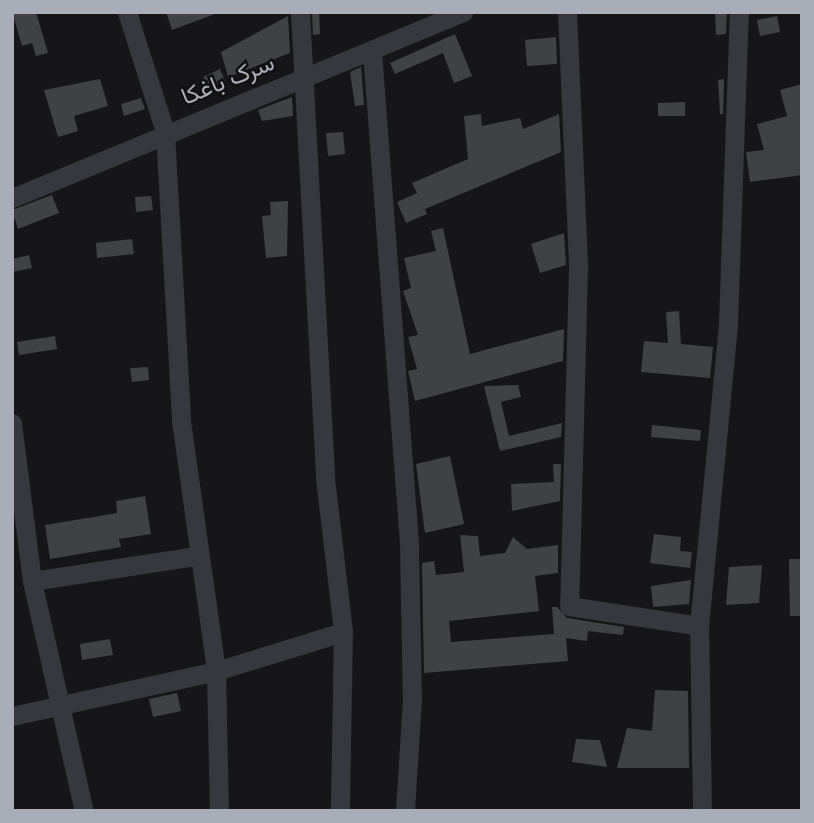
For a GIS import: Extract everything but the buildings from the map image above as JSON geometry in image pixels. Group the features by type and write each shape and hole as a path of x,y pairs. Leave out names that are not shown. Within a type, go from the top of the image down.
{"street":[{"path":"127,12 165,132 195,556 216,671 219,811"},
{"path":"300,12 318,268 325,478 343,632 340,811"},
{"name":"سرک باغکا","path":"12,198 165,132 372,51 463,12"},
{"path":"567,12 578,270 569,606 699,626"},
{"path":"702,811 699,626 729,323 739,12"},
{"path":"372,51 409,548 412,699 405,811"},
{"path":"12,423 32,581 84,811"},
{"path":"32,581 195,556"},
{"path":"12,716 61,708 216,671 343,632"}]}
